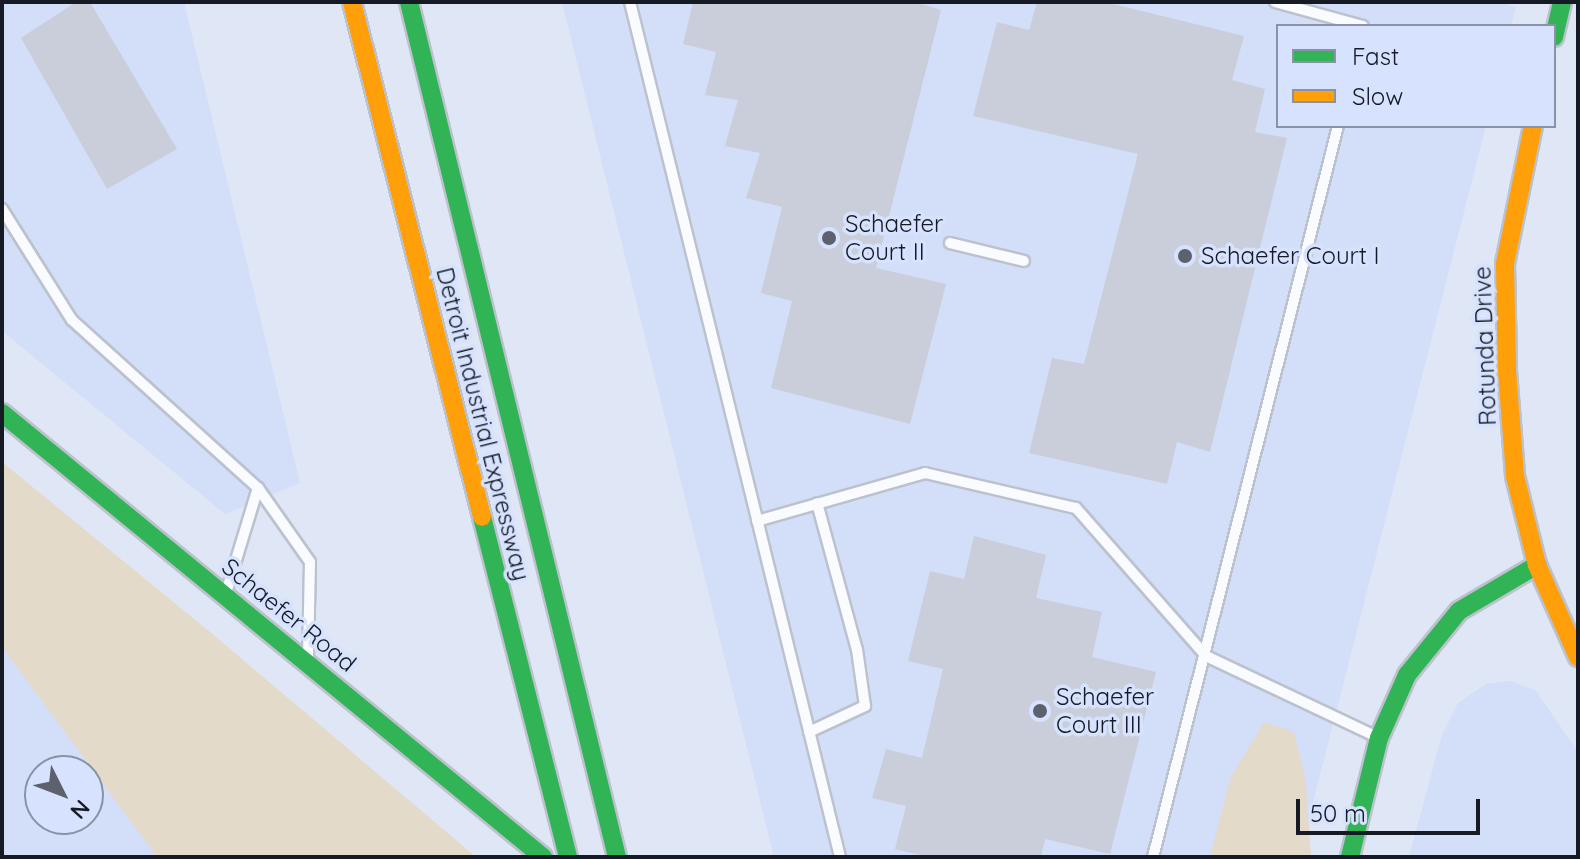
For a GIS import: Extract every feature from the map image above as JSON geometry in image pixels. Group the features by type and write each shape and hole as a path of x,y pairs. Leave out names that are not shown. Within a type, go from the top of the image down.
{"main road":[{"name":"Detroit Industrial Expressway","path":"352,2 568,857"},
{"name":"Detroit Industrial Expressway","path":"409,2 617,857"},
{"path":"1556,28 1562,2"},
{"name":"Rotunda Drive","path":"1533,128 1505,264 1507,371 1515,476 1537,565 1578,657"},
{"name":"Schaefer Road","path":"2,413 308,661 543,857"},
{"path":"1350,857 1379,738 1407,675 1441,629 1459,611 1537,565"}],"lane":[{"path":"630,2 840,857"},
{"path":"1275,2 1356,24"},
{"path":"1153,857 1338,128"},
{"path":"2,209 72,320 258,488 310,562 308,661"},
{"path":"950,243 1024,261"},
{"path":"757,521 925,473 1076,508 1206,656 1379,738"},
{"path":"226,594 258,488"},
{"path":"809,732 865,706 857,650 817,503"}],"shaded area":[{"path":"2,2 184,2 300,483 225,514 2,331"},
{"path":"562,2 1498,2 1516,7 1512,24 1276,24 1276,128 1485,128 1299,857 774,857"},
{"path":"2,462 210,632 476,857 157,857 104,785 104,755 82,755 2,647"},
{"path":"2,490 410,857 2,857"},
{"path":"1511,681 1536,691 1578,752 1578,857 1409,857 1442,735 1458,703 1486,684"},
{"path":"1264,722 1294,732 1306,782 1311,857 1210,857 1230,779"}],"building":[{"path":"76,2 90,2 177,149 107,189 21,38"},
{"name":"Schaefer Court II","path":"693,2 916,2 941,10 876,268 946,284 910,424 771,388 792,301 761,293 782,207 746,198 760,153 725,146 738,100 705,95 716,52 683,44"},
{"name":"Schaefer Court I","path":"1037,2 1105,2 1244,36 1232,80 1265,89 1255,132 1287,138 1210,452 1177,442 1167,484 1029,453 1052,358 1084,364 1138,154 973,116 997,22 1029,30"},
{"name":"Schaefer Court III","path":"974,536 1046,555 1036,598 1102,612 1092,657 1156,672 1110,854 1045,839 1041,857 929,857 895,849 906,806 872,798 886,749 922,758 943,669 908,661 930,571 964,579"}],"traffic: fast":[{"path":"409,2 617,857"},
{"path":"1556,28 1562,2"},
{"path":"2,413 543,857"},
{"path":"482,517 568,857"},
{"path":"1350,857 1379,738 1407,675 1459,611 1537,565"}],"traffic: slow":[{"path":"352,2 482,517"},
{"path":"1533,128 1505,264 1507,371 1515,476 1537,565 1578,657"}],"place":[{"name":"Schaefer Court II","path":"829,238"},
{"name":"Schaefer Court I","path":"1185,256"},
{"name":"Schaefer Court III","path":"1040,711"}]}
